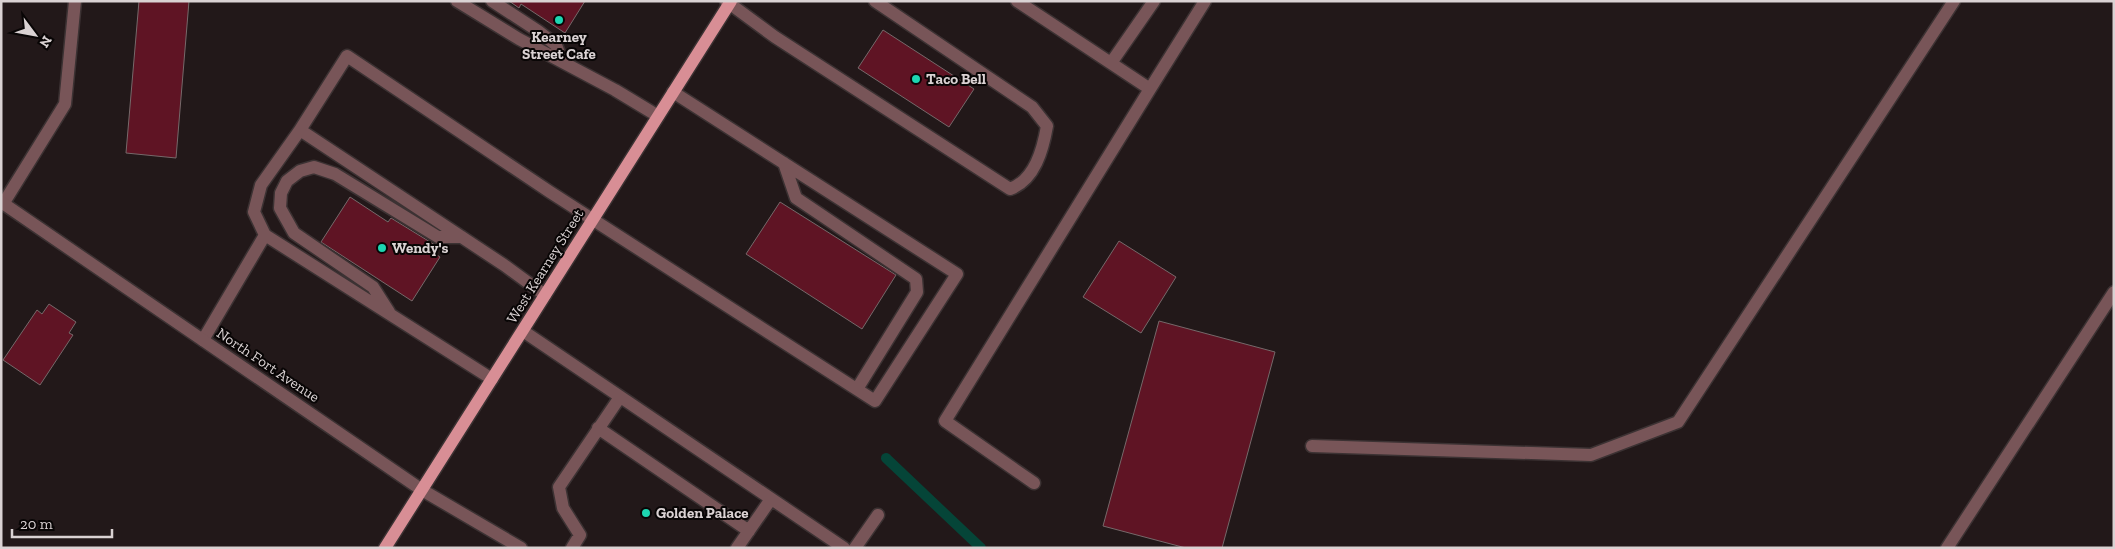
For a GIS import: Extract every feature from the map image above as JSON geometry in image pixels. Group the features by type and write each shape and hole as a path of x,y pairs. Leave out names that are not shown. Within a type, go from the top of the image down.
{"main road":[{"name":"West Kearney Street","path":"385,548 729,2"}],"street":[{"path":"2,203 65,104 75,1"},
{"path":"457,1 519,39 615,90 658,116"},
{"path":"492,1 556,45 562,61"},
{"path":"729,2 775,37 1010,189 1020,185 1030,173 1043,147 1047,126 1032,107 875,1"},
{"path":"1017,1 1150,89"},
{"path":"1111,63 1154,1"},
{"path":"1034,483 945,420 1205,1"},
{"path":"1312,446 1591,455 1678,422 1954,1"},
{"path":"492,379 265,236 254,212 261,185 300,130 347,56 593,220 875,401 957,274 673,92"},
{"path":"300,130 462,237 545,295"},
{"path":"784,163 796,198 916,279 917,292 857,390"},
{"path":"392,316 373,287 294,233 280,208 282,193 287,182 300,171 314,167 336,174 438,237 462,237"},
{"name":"North Fort Avenue","path":"2,203 422,490 521,548"},
{"path":"203,340 265,236"},
{"path":"1947,548 2114,292"},
{"path":"523,331 844,548"},
{"path":"572,548 580,535 563,508 559,487 620,397"},
{"path":"598,428 749,531"},
{"path":"737,548 771,499"},
{"path":"854,548 878,515"}],"building":[{"path":"139,1 189,1 176,158 126,153"},
{"name":"Kearney Street Cafe","path":"509,1 585,1 565,33 521,4 519,8"},
{"name":"Taco Bell","path":"883,30 974,89 949,127 858,68"},
{"name":"Wendy's","path":"350,197 388,222 391,218 435,245 431,251 440,257 412,301 321,242"},
{"path":"780,202 896,275 862,329 746,254"},
{"path":"1119,241 1176,277 1141,333 1083,297"},
{"path":"49,304 76,322 69,333 73,335 40,385 3,360 37,310 42,314"},
{"path":"1159,321 1275,352 1222,548 1186,548 1103,526"}],"waterway":[{"path":"886,458 981,548"}],"place":[{"name":"Kearney Street Cafe","path":"559,20"},
{"name":"Taco Bell","path":"916,79"},
{"name":"Wendy's","path":"382,248"},
{"name":"Golden Palace","path":"646,513"}]}
